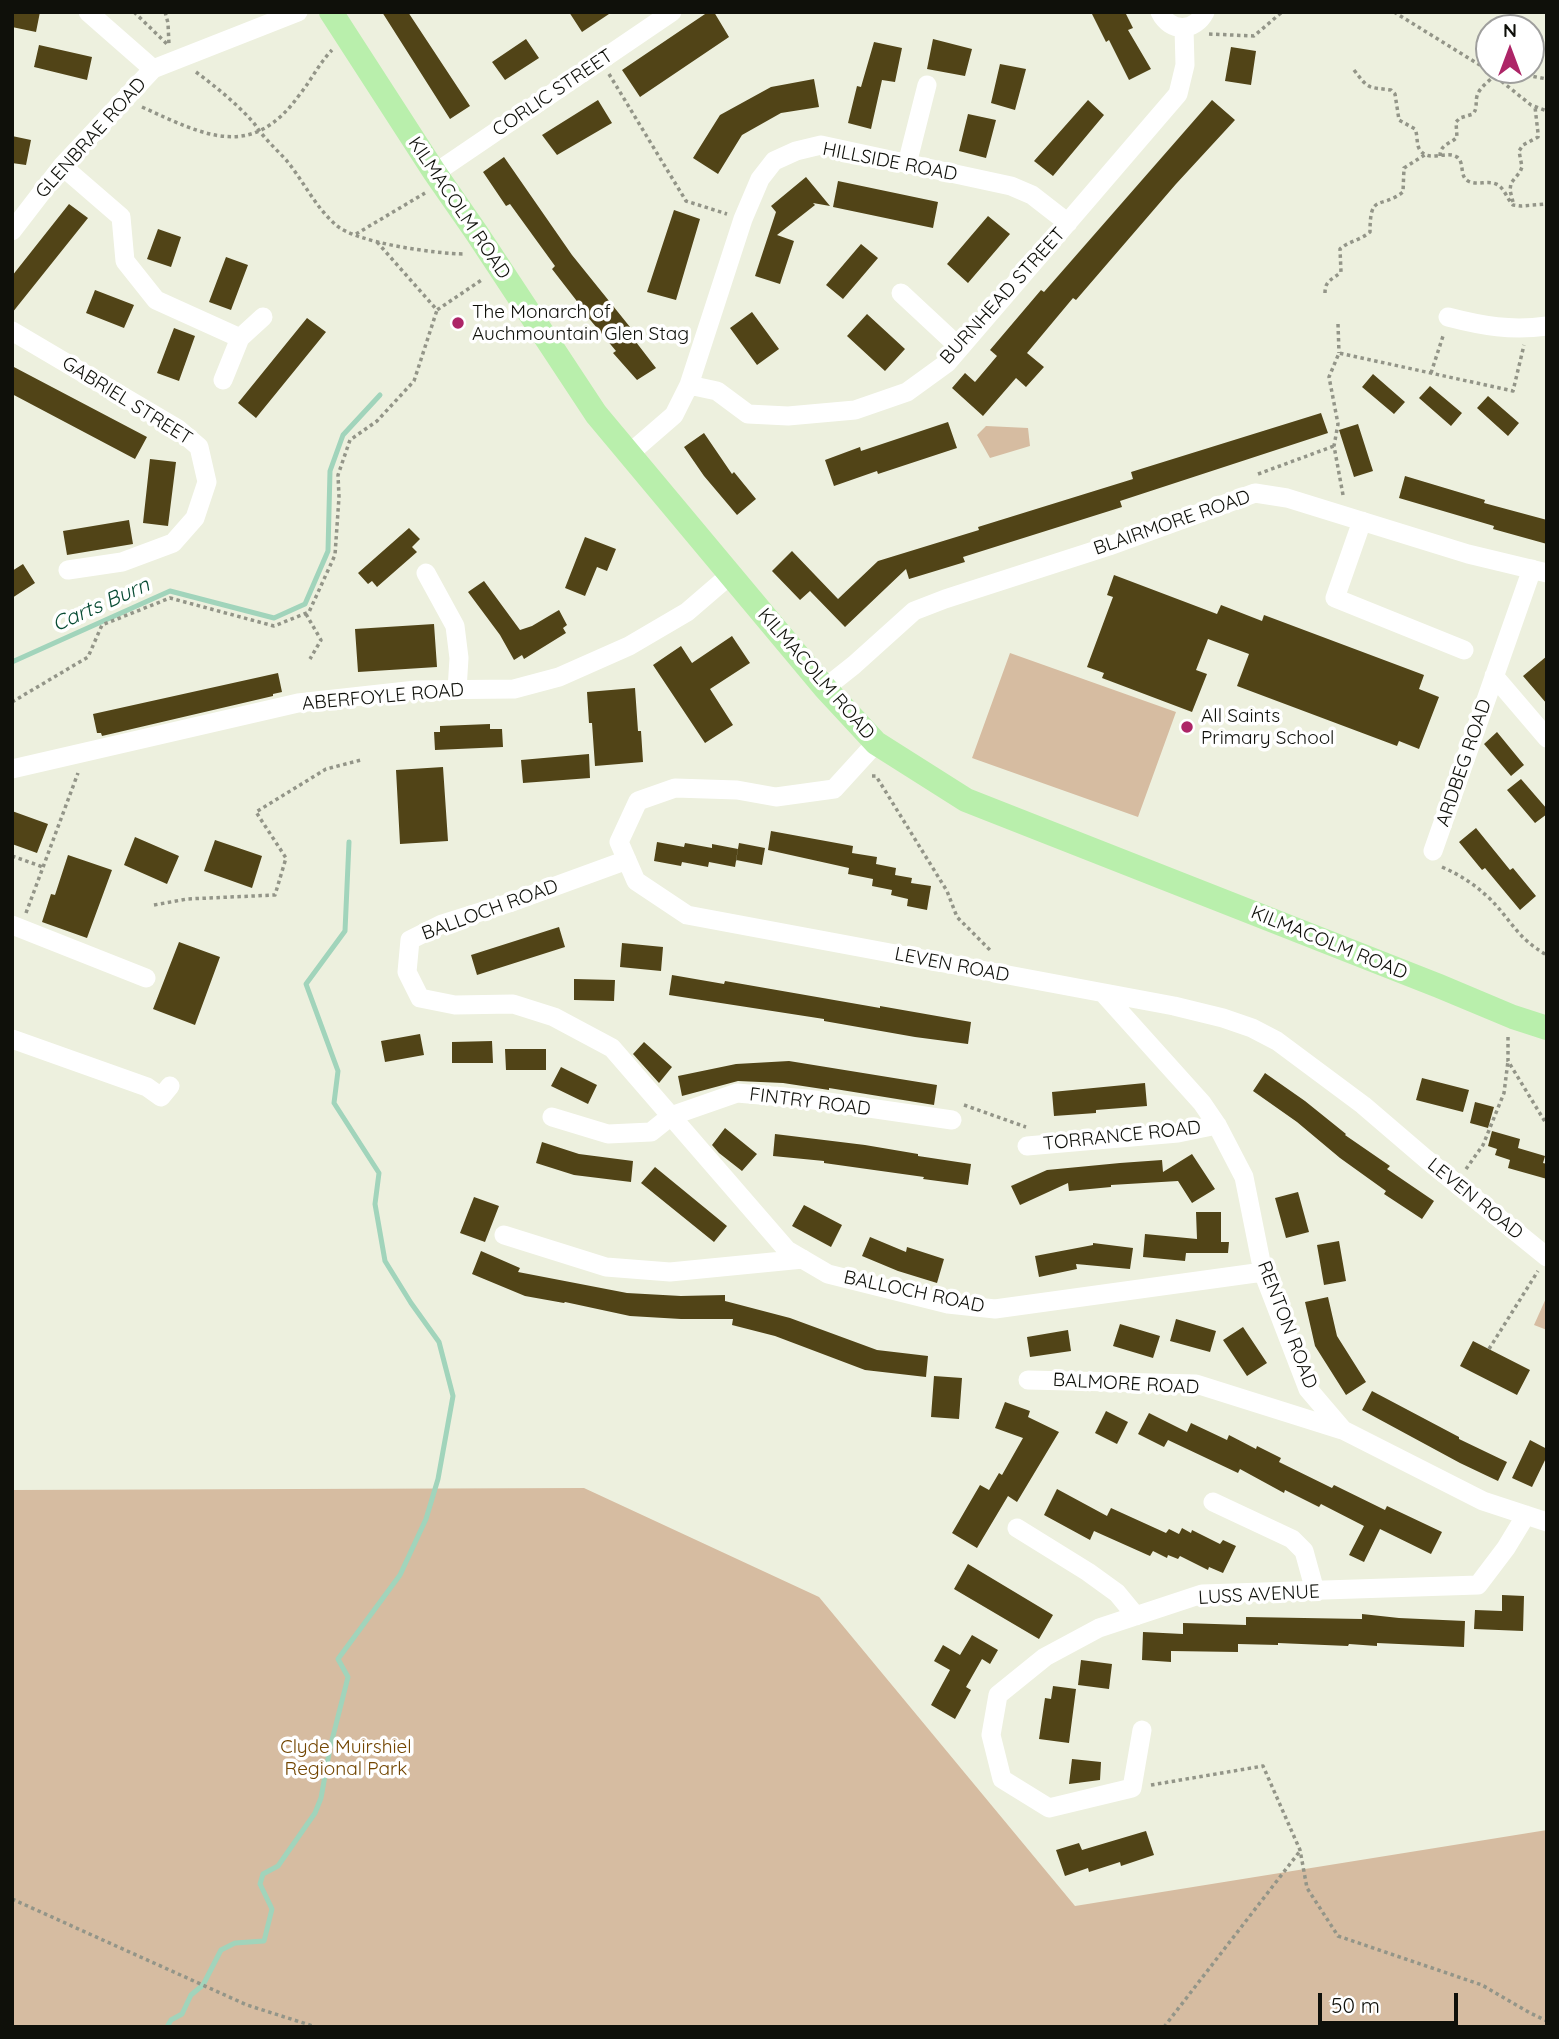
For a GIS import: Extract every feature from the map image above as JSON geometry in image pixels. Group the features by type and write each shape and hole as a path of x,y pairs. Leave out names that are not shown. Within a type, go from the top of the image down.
{"main road":[{"name":"KILMACOLM ROAD","path":"331,12 596,414 825,688 876,743 966,800 1513,1017 1547,1028"}],"street":[{"path":"88,12 153,69"},
{"name":"GLENBRAE ROAD","path":"15,220 124,99 174,52 298,12"},
{"name":"CORLIC STREET","path":"438,178 601,61 649,18 672,12"},
{"path":"1160,12 1169,24 1184,28 1199,22 1205,12"},
{"name":"BURNHEAD STREET","path":"689,385 717,391 748,414 788,416 855,410 907,392 947,363 1178,93 1185,65 1184,28"},
{"path":"907,164 927,85"},
{"name":"HILLSIDE ROAD","path":"689,385 743,219 760,179 774,161 796,151 821,145 1011,186 1032,195 1068,223"},
{"path":"62,166 121,218 125,261 156,300 240,338"},
{"path":"901,293 959,347"},
{"path":"223,380 240,338 263,317"},
{"path":"1448,317 1489,327 1538,327"},
{"name":"GABRIEL STREET","path":"12,331 178,429 199,447 208,482 195,518 173,543 122,562 68,570"},
{"path":"629,454 674,415 689,385"},
{"name":"BLAIRMORE ROAD","path":"825,688 914,611 1110,546 1258,493 1287,498 1468,554 1539,571"},
{"path":"1362,522 1335,598 1464,650"},
{"name":"ARDBEG ROAD","path":"1433,851 1494,676 1539,571"},
{"path":"426,573 456,626 459,658 457,690"},
{"name":"ABERFOYLE ROAD","path":"12,769 298,703 416,690 514,689 559,677 629,646 687,612 730,575"},
{"name":"ARDBEG ROAD","path":"1494,676 1547,738"},
{"path":"627,860 619,842 638,801 675,788 737,790 776,797 834,789 876,743"},
{"name":"LEVEN ROAD","path":"627,860 636,881 687,915 1174,1006 1252,1028 1277,1041 1363,1105 1547,1257"},
{"name":"BALLOCH ROAD","path":"627,860 442,924 410,940 407,972 420,998 455,1005 513,1004 554,1017 612,1048 787,1250 828,1274 948,1304 995,1309 1263,1272"},
{"path":"16,927 146,978"},
{"name":"RENTON ROAD","path":"1104,994 1202,1103 1217,1125 1244,1177 1263,1272 1308,1389 1343,1430 1483,1501 1547,1522"},
{"path":"12,1040 159,1096"},
{"name":"FINTRY ROAD","path":"671,1116 737,1093 807,1099 952,1120"},
{"path":"552,1117 608,1134 651,1132 671,1116"},
{"name":"TORRANCE ROAD","path":"1027,1146 1178,1133 1217,1125"},
{"path":"504,1235 607,1267 670,1272 803,1259"},
{"name":"BALMORE ROAD","path":"1028,1380 1196,1384 1343,1430"},
{"path":"1213,1502 1292,1539 1304,1551 1315,1591"},
{"name":"LUSS AVENUE","path":"1132,1788 1049,1808 1002,1779 991,1735 998,1695 1045,1657 1099,1628 1202,1594 1478,1585 1506,1548 1526,1515"},
{"path":"1017,1528 1117,1593 1136,1616"},
{"path":"1132,1788 1142,1730"}],"path":[{"path":"134,12 174,52 254,123 337,227 355,235 442,254 493,257"},
{"path":"164,12 174,52"},
{"path":"1184,28 1216,36 1254,36 1282,12"},
{"path":"1394,12 1475,62"},
{"path":"124,99 187,127 218,137 240,137 260,132 280,117 300,95 330,51 348,38"},
{"path":"601,61 686,201 743,219"},
{"path":"1354,70 1370,88 1391,90 1395,94 1399,120 1415,129 1421,152 1458,158 1466,181 1496,184 1513,205 1547,204"},
{"path":"1440,156 1445,145 1453,142 1457,136 1456,122 1473,114 1477,108 1477,96 1486,84"},
{"path":"1505,84 1535,107 1547,111"},
{"path":"1513,205 1510,190 1511,183 1520,172 1519,151 1522,145 1538,136 1535,107"},
{"path":"1325,293 1328,281 1341,272 1340,249 1370,232 1372,207 1403,192 1404,168 1426,154"},
{"path":"355,235 438,178"},
{"path":"376,240 437,310"},
{"path":"12,702 88,657 102,625 170,598 274,626 309,612 335,555 338,475 350,440 377,421 414,381 437,310 493,257"},
{"path":"1431,373 1448,317"},
{"path":"1336,513 1343,493 1334,446 1338,424 1329,377 1339,353 1338,324"},
{"path":"1339,353 1513,391 1538,327"},
{"path":"1258,493 1258,473 1334,446"},
{"path":"306,614 321,640 310,659"},
{"path":"16,927 44,867 79,774 74,754"},
{"path":"154,905 187,899 275,895 286,858 256,812 326,769 361,760"},
{"path":"846,776 876,776 947,891 957,917 992,951 1004,975"},
{"path":"1433,851 1437,864 1466,878 1490,899 1519,935 1547,955"},
{"path":"12,856 44,867"},
{"path":"1456,1184 1483,1145 1504,1093 1508,1031 1513,1017"},
{"path":"1508,1062 1547,1125"},
{"path":"952,1120 965,1105 1026,1127 1027,1146"},
{"path":"1489,1349 1547,1257"},
{"path":"1132,1788 1263,1766 1300,1850 1307,1888 1338,1936 1482,1985 1547,2021"},
{"path":"1164,2027 1300,1850"},
{"path":"12,1899 247,2005 316,2027"}],"green space":[{"path":"986,426 1028,428 1030,446 990,458 977,435"},
{"path":"1010,653 1176,712 1138,817 972,758"},
{"path":"1547,1296 1547,1330 1534,1325"},
{"name":"Clyde Muirshiel Regional Park","path":"584,1488 819,1597 1075,1906 1547,1830 1547,2027 12,2027 12,1490"}],"building":[{"path":"12,12 40,12 36,32 12,27"},
{"path":"382,12 408,12 470,106 450,119"},
{"path":"569,12 612,12 582,32"},
{"path":"708,12 714,12 729,37 640,97 622,70"},
{"path":"1091,12 1125,12 1133,28 1128,30 1151,69 1129,80"},
{"path":"526,39 539,58 505,80 492,62"},
{"path":"933,39 972,49 965,76 927,69"},
{"path":"874,42 902,48 895,82 882,80 871,129 848,123 857,86 861,87"},
{"path":"39,45 92,57 87,80 34,67"},
{"path":"1231,47 1256,51 1251,85 1225,81"},
{"path":"1000,64 1026,69 1015,110 991,103"},
{"path":"814,79 819,107 781,113 742,135 718,174 693,158 720,115 771,87"},
{"path":"598,100 612,123 557,155 542,135"},
{"path":"1088,100 1104,115 1053,176 1034,161"},
{"path":"1212,100 1235,120 1076,300 1073,298 1027,353 1044,367 1026,387 1016,378 983,416 952,388 965,373 975,382 997,356 990,350"},
{"path":"968,114 996,120 986,158 959,151"},
{"path":"12,136 31,140 26,165 12,163"},
{"path":"504,157 572,255 630,327 626,329 656,368 637,380 613,353 616,351 552,269 555,266 510,204 506,206 483,172"},
{"path":"806,177 830,206 813,203 815,205 777,235 794,241 780,284 755,276 776,212 771,206"},
{"path":"838,181 938,202 933,228 833,207"},
{"path":"69,204 88,218 12,313 12,276"},
{"path":"674,210 700,219 676,300 647,292"},
{"path":"988,216 1010,234 968,283 947,264"},
{"path":"158,229 181,237 171,267 147,259"},
{"path":"861,244 878,258 843,299 826,285"},
{"path":"226,257 248,265 231,310 209,302"},
{"path":"95,290 134,305 124,328 86,313"},
{"path":"752,312 779,349 757,365 730,328"},
{"path":"867,314 905,349 885,371 847,336"},
{"path":"307,318 326,332 256,418 238,403"},
{"path":"174,328 195,336 179,381 157,373"},
{"path":"12,366 147,437 135,459 12,394"},
{"path":"1373,374 1405,402 1394,414 1362,387"},
{"path":"1430,386 1462,413 1451,426 1419,398"},
{"path":"1488,396 1519,423 1508,436 1477,408"},
{"path":"1321,413 1328,433 1120,501 1122,507 963,557 965,562 909,579 906,569 845,627 810,591 800,600 772,571 792,551 838,599 878,561 1133,479 1131,472"},
{"path":"948,422 957,448 834,486 825,460"},
{"path":"1358,424 1373,471 1354,477 1339,430"},
{"path":"704,433 732,474 734,472 756,499 737,515 684,447"},
{"path":"150,459 176,462 168,526 143,523"},
{"path":"1405,476 1485,500 1484,503 1547,520 1547,544 1399,498"},
{"path":"129,520 133,544 67,555 63,531"},
{"path":"409,528 420,539 412,547 417,552 377,587 372,581 368,584 358,573"},
{"path":"585,537 616,549 607,571 597,567 585,596 565,588"},
{"path":"23,564 35,583 12,598 12,571"},
{"path":"1114,575 1217,614 1221,605 1262,621 1264,615 1424,675 1419,689 1439,697 1419,749 1399,741 1397,746 1237,686 1249,654 1208,639 1196,670 1207,674 1192,712 1102,678 1104,673 1087,667 1113,597 1107,595"},
{"path":"484,581 520,630 559,610 567,625 563,628 566,633 524,659 522,655 514,660 500,635 468,592"},
{"path":"434,624 437,667 358,672 355,629"},
{"path":"732,636 750,663 710,689 733,725 705,743 653,665 681,646 692,663"},
{"path":"1547,656 1547,704 1523,676"},
{"path":"278,673 282,692 273,696 102,736 97,733 93,714"},
{"path":"635,688 643,762 595,766 587,692"},
{"path":"490,724 490,729 502,729 503,747 435,750 434,732 440,732 440,726"},
{"path":"1497,732 1524,765 1511,776 1484,744"},
{"path":"589,754 590,778 523,783 521,760"},
{"path":"443,767 448,841 400,844 396,770"},
{"path":"1521,779 1547,809 1547,814 1535,823 1507,790"},
{"path":"12,811 48,824 37,853 12,844"},
{"path":"1476,828 1510,870 1513,868 1536,896 1520,910 1459,842"},
{"path":"771,831 853,846 852,853 877,857 876,864 896,868 895,875 912,878 911,883 931,886 927,910 907,906 908,899 891,895 892,890 872,886 873,879 848,874 849,868 768,850"},
{"path":"135,837 179,856 167,884 124,865"},
{"path":"215,840 262,856 252,888 204,871"},
{"path":"657,842 684,847 685,843 712,848 712,844 738,849 735,867 709,862 708,867 654,861"},
{"path":"739,843 765,848 762,865 736,860"},
{"path":"68,855 112,870 87,938 42,922 51,894 55,895"},
{"path":"559,927 565,947 477,975 471,955"},
{"path":"179,942 220,957 195,1025 153,1009"},
{"path":"622,943 663,947 661,971 620,967"},
{"path":"672,975 724,984 725,981 971,1022 968,1044 669,995"},
{"path":"574,979 615,980 614,1001 574,1000"},
{"path":"420,1034 424,1055 385,1062 381,1041"},
{"path":"492,1041 493,1063 452,1063 452,1042"},
{"path":"644,1042 672,1067 659,1083 633,1054"},
{"path":"505,1049 546,1049 546,1070 506,1070"},
{"path":"789,1061 937,1085 934,1105 829,1088 738,1081 682,1096 678,1076 736,1064"},
{"path":"561,1067 597,1085 588,1104 551,1086"},
{"path":"1265,1073 1390,1166 1387,1169 1434,1201 1422,1219 1384,1194 1386,1191 1253,1091"},
{"path":"1422,1078 1469,1090 1463,1112 1416,1100"},
{"path":"1145,1083 1147,1106 1054,1116 1052,1092"},
{"path":"1475,1102 1494,1107 1488,1128 1470,1123"},
{"path":"725,1128 757,1154 742,1171 712,1145"},
{"path":"1492,1131 1520,1139 1518,1148 1545,1156 1543,1163 1547,1164 1547,1179 1508,1168 1510,1160 1495,1155 1497,1149 1488,1146"},
{"path":"775,1134 865,1145 971,1164 968,1185 824,1161 773,1156"},
{"path":"542,1142 579,1154 633,1161 631,1182 574,1175 536,1163"},
{"path":"1192,1154 1215,1189 1192,1203 1178,1181 1111,1185 1069,1191 1068,1183 1020,1205 1011,1186 1047,1170 1120,1163 1162,1160 1163,1172"},
{"path":"655,1167 727,1226 714,1242 641,1183"},
{"path":"1298,1192 1309,1232 1286,1238 1275,1198"},
{"path":"474,1197 499,1206 485,1242 460,1233"},
{"path":"804,1205 842,1225 831,1247 792,1226"},
{"path":"1196,1212 1221,1212 1221,1242 1229,1242 1228,1253 1186,1253 1185,1261 1143,1257 1145,1234 1197,1239"},
{"path":"870,1237 906,1252 907,1247 944,1259 937,1283 862,1256"},
{"path":"1339,1241 1346,1281 1324,1285 1317,1245"},
{"path":"1093,1243 1133,1248 1130,1269 1076,1264 1077,1269 1039,1277 1035,1256"},
{"path":"481,1251 520,1268 518,1272 627,1293 725,1295 725,1301 790,1318 877,1350 928,1356 926,1377 865,1370 775,1336 732,1325 733,1319 630,1316 525,1296 472,1274"},
{"path":"1328,1297 1337,1336 1366,1382 1346,1395 1315,1346 1305,1302"},
{"path":"1176,1319 1216,1331 1210,1352 1170,1341"},
{"path":"1120,1324 1160,1336 1153,1358 1113,1346"},
{"path":"1243,1327 1267,1363 1247,1376 1223,1340"},
{"path":"1068,1330 1071,1351 1030,1357 1027,1337"},
{"path":"1473,1341 1530,1370 1517,1395 1460,1366"},
{"path":"934,1376 962,1378 959,1419 931,1417"},
{"path":"1372,1391 1507,1462 1498,1481 1362,1410"},
{"path":"1005,1402 1030,1411 1028,1417 1059,1432 1017,1502 1008,1496 977,1548 952,1533 980,1485 989,1490 999,1473 1002,1475 1023,1438 995,1428"},
{"path":"1106,1411 1128,1422 1117,1444 1095,1433"},
{"path":"1149,1413 1187,1432 1191,1423 1227,1440 1229,1435 1256,1449 1257,1446 1281,1458 1279,1462 1332,1488 1334,1485 1385,1510 1387,1506 1442,1532 1431,1554 1380,1529 1364,1562 1349,1555 1364,1526 1321,1504 1319,1507 1285,1490 1284,1493 1240,1469 1238,1473 1168,1440 1164,1447 1138,1434"},
{"path":"1530,1440 1547,1449 1547,1456 1532,1487 1512,1478"},
{"path":"1057,1489 1107,1516 1111,1508 1166,1533 1169,1529 1179,1534 1182,1528 1220,1544 1223,1540 1236,1546 1223,1573 1209,1567 1208,1570 1180,1556 1178,1559 1168,1555 1167,1558 1153,1551 1150,1556 1094,1531 1090,1540 1044,1515"},
{"path":"968,1564 1053,1615 1039,1639 954,1589"},
{"path":"1502,1595 1524,1596 1523,1631 1474,1629 1475,1610 1502,1611"},
{"path":"1362,1614 1465,1621 1464,1647 1377,1643 1377,1646 1238,1644 1238,1652 1171,1651 1171,1662 1142,1660 1143,1632 1183,1634 1183,1623 1246,1625 1246,1617 1362,1619"},
{"path":"972,1635 998,1650 990,1664 982,1659 966,1687 971,1690 955,1719 931,1705 950,1670 934,1661 943,1645 960,1655"},
{"path":"1081,1660 1112,1664 1109,1689 1078,1685"},
{"path":"1053,1686 1076,1689 1069,1743 1039,1739 1045,1698 1051,1699"},
{"path":"1072,1759 1101,1762 1100,1780 1069,1784"},
{"path":"1146,1831 1154,1855 1121,1866 1120,1862 1065,1876 1056,1850 1079,1843 1082,1850"}],"waterway":[{"name":"Carts Burn","path":"12,662 170,591 274,618 305,604 328,551 330,471 343,435 380,395"},
{"path":"167,2027 171,2020 182,2014 191,1995 203,1985 221,1950 235,1943 264,1941 272,1909 260,1884 263,1874 278,1866 315,1813 321,1798 330,1748 348,1677 338,1659 400,1575 426,1519 438,1479 453,1396 439,1342 385,1261 375,1204 379,1173 334,1103 338,1071 306,984 345,931 349,842"}],"place":[{"name":"The Monarch of Auchmountain Glen Stag","path":"458,323"},
{"name":"All Saints Primary School","path":"1187,727"}]}
